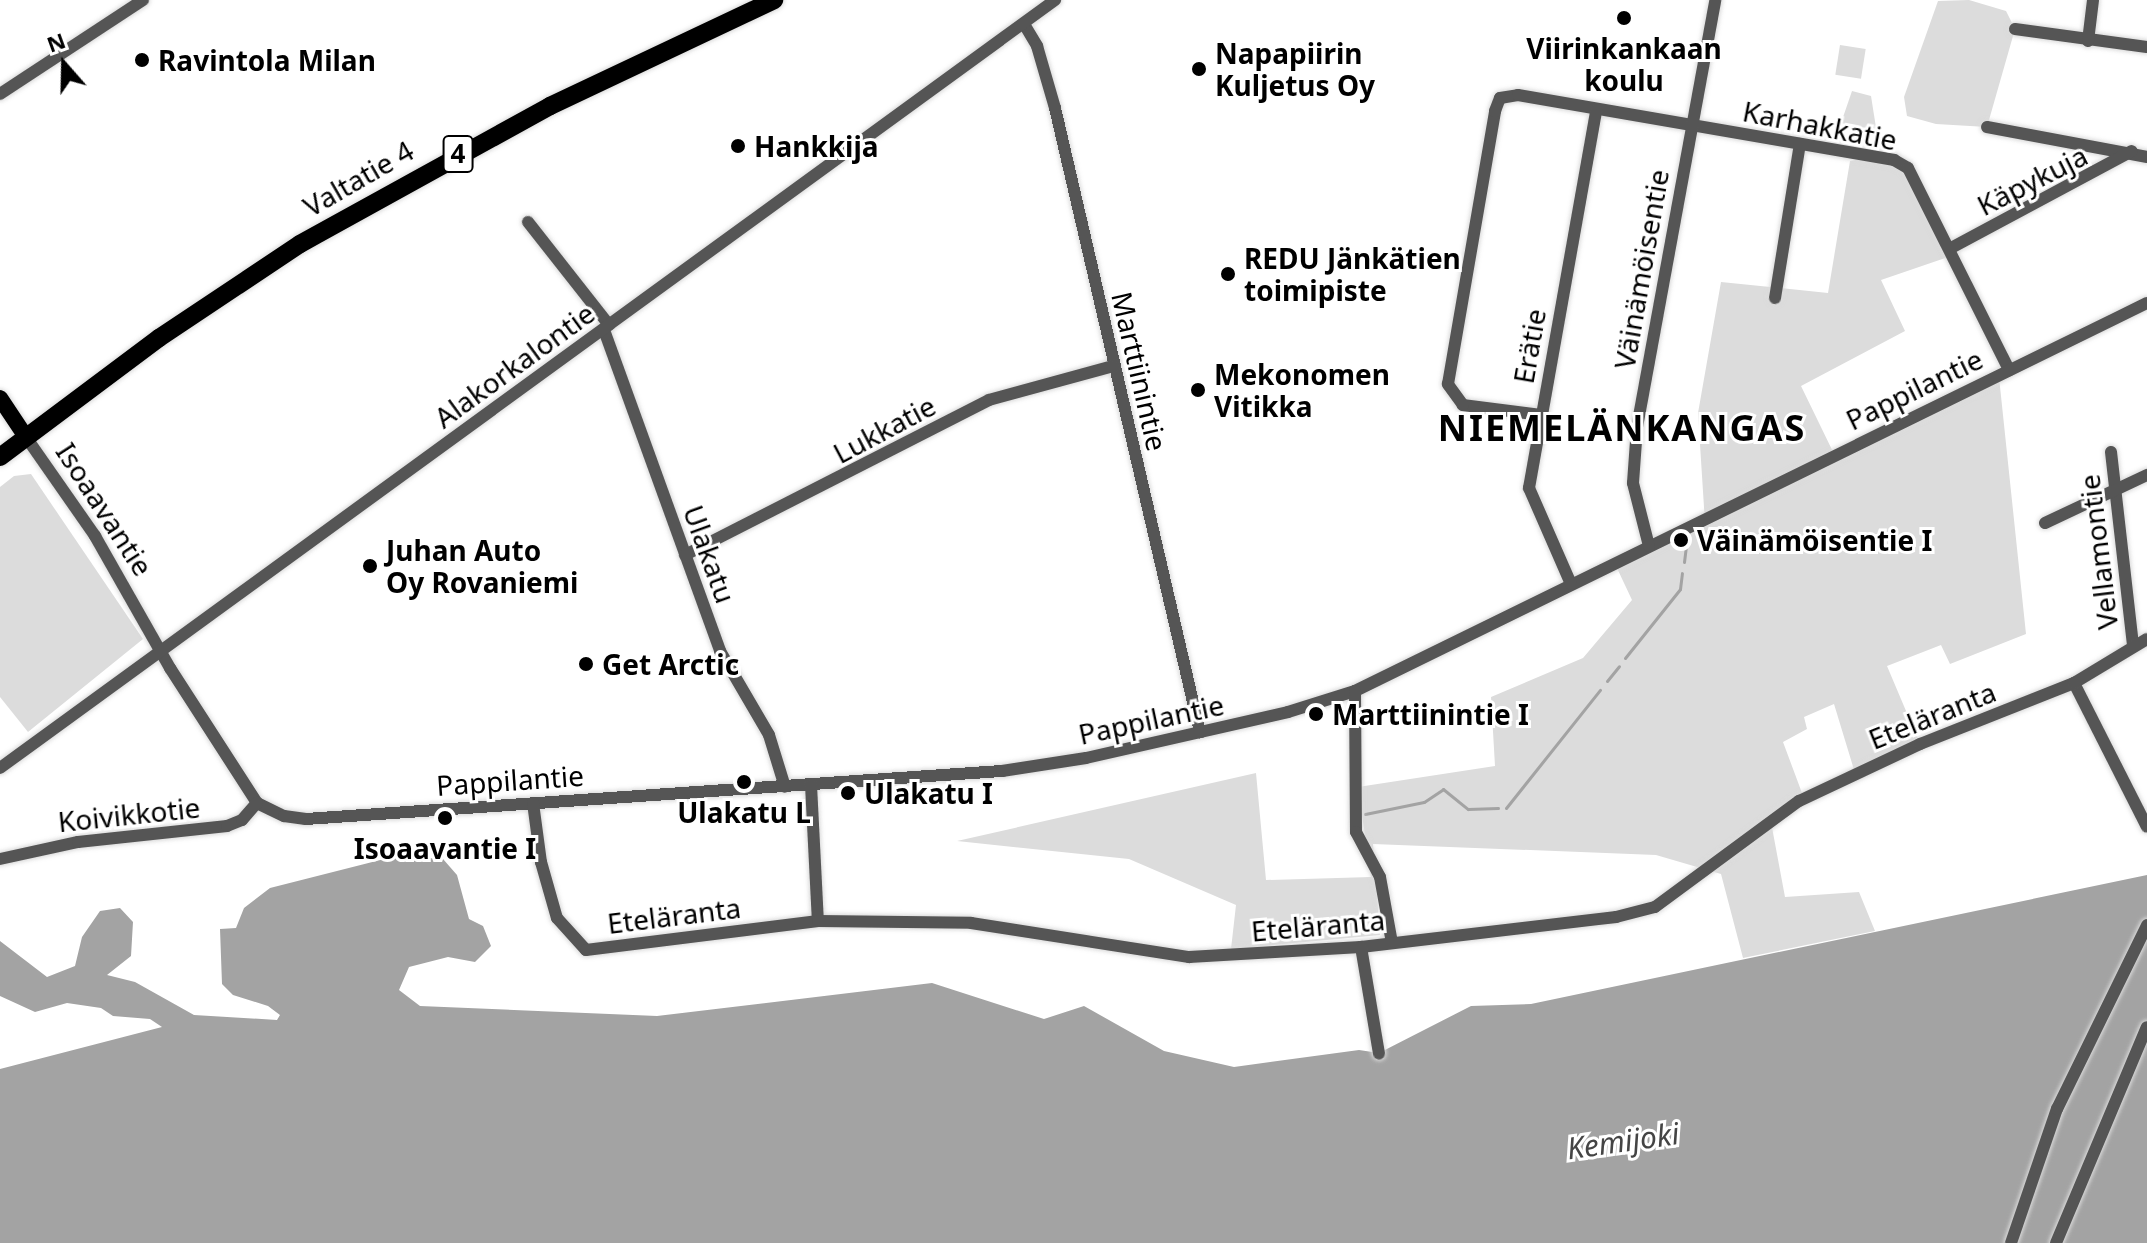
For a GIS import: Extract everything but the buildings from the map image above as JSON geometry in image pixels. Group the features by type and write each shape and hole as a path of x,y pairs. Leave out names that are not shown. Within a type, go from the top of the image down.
{"highway":[{"name":"Valtatie 4","path":"0,457 159,338 313,236 550,106 774,0"}],"main road":[{"name":"Isoaavantie","path":"0,398 26,437"}],"street":[{"path":"0,94 143,0"},
{"name":"Alakorkalontie","path":"0,768 1055,0"},
{"name":"Väinämöisentie","path":"1649,546 1633,483 1637,427 1715,0"},
{"path":"2088,41 2093,0"},
{"name":"Marttiinintie","path":"1024,24 1037,46 1055,108 1200,732"},
{"path":"2015,29 2147,47"},
{"name":"Karhakkatie","path":"1541,415 1463,405 1448,384 1500,98 1518,95 1894,160 1908,168 1951,248 2009,370"},
{"name":"Erätie","path":"1571,584 1529,488 1596,110"},
{"path":"1987,127 2132,151 2147,157"},
{"path":"1775,298 1800,144"},
{"name":"Käpykuja","path":"1951,248 2132,151"},
{"name":"Ulakatu","path":"528,222 607,328 720,651 769,735 785,787"},
{"name":"Pappilantie","path":"257,803 284,816 306,819 785,787 1049,765 1200,732 1355,691 2147,303"},
{"name":"Lukkatie","path":"685,555 989,400 1113,366"},
{"name":"Isoaavantie","path":"26,437 78,509 163,649"},
{"name":"Vellamontie","path":"2111,452 2133,646"},
{"path":"2045,523 2147,475"},
{"name":"Eteläranta","path":"533,803 541,862 557,918 586,950 818,921 971,923 1189,957 1361,947 1616,917 1655,907 1799,801 1920,744 2074,683 2147,639"},
{"path":"163,649 170,668 257,803"},
{"path":"2074,683 2147,827"},
{"path":"1355,691 1356,832 1380,877 1392,943"},
{"path":"811,785 818,921"},
{"name":"Koivikkotie","path":"0,859 78,842 227,826 242,820 257,803"},
{"path":"2011,1243 2057,1109 2147,925"},
{"path":"1361,947 1379,1053"},
{"path":"2056,1243 2147,1027"}],"shaded area":[{"path":"1969,0 2006,11 2015,29 1987,127 1936,124 1907,116 1904,97 1938,1"},
{"path":"1840,45 1866,49 1861,79 1835,75"},
{"path":"1852,91 1871,96 1877,134 1841,123"},
{"path":"1874,157 1908,168 1954,255 1881,280 1905,331 1801,386 1836,458 1999,377 2026,634 1950,664 1941,645 1887,666 1920,744 1855,773 1834,704 1804,717 1807,729 1783,742 1802,793 1771,822 1785,897 1859,892 1875,931 1743,958 1721,874 1656,855 1373,844 1380,935 1231,949 1236,905 1129,859 957,841 1256,773 1266,880 1371,877 1358,787 1495,766 1491,697 1583,658 1632,600 1616,566 1705,523 1698,413 1721,282 1828,293 1850,161"},
{"path":"31,474 143,639 28,732 0,697 0,487 14,476"}],"water":[{"name":"Kemijoki","path":"396,856 443,859 457,875 469,919 483,926 491,946 475,962 448,957 409,967 399,990 420,1006 657,1016 932,983 1044,1019 1084,1006 1164,1051 1234,1067 1359,1050 1379,1053 1471,1006 1531,1004 2147,875 2147,1243 0,1243 0,1069 162,1027 150,1019 113,1016 101,1008 67,1003 35,1012 0,996 0,941 47,977 75,966 82,937 100,911 120,908 133,922 131,956 107,975 135,982 194,1015 277,1020 280,1015 268,1006 233,995 222,984 220,929 236,928 244,908 270,888"}],"waterway":[{"path":"1684,562 1687,538"},
{"path":"1625,658 1680,589 1682,573"},
{"path":"1607,681 1619,666"},
{"path":"1506,808 1600,690"},
{"path":"1365,814 1424,802 1443,789 1468,809 1498,808"}],"place":[{"name":"Viirinkankaan koulu","path":"1624,18"},
{"name":"Ravintola Milan","path":"142,60"},
{"name":"Napapiirin Kuljetus Oy","path":"1199,69"},
{"name":"Hankkija","path":"738,146"},
{"name":"REDU Jänkätien toimipiste","path":"1228,274"},
{"name":"Mekonomen Vitikka","path":"1198,390"},
{"name":"Väinämöisentie I","path":"1681,540"},
{"name":"Juhan Auto Oy Rovaniemi","path":"370,566"},
{"name":"Get Arctic","path":"586,664"},
{"name":"Marttiinintie I","path":"1316,714"},
{"name":"Ulakatu L","path":"744,782"},
{"name":"Ulakatu I","path":"848,793"},
{"name":"Isoaavantie I","path":"445,818"}],"district":[{"name":"NIEMELÄNKANGAS","path":"1622,428"}]}
